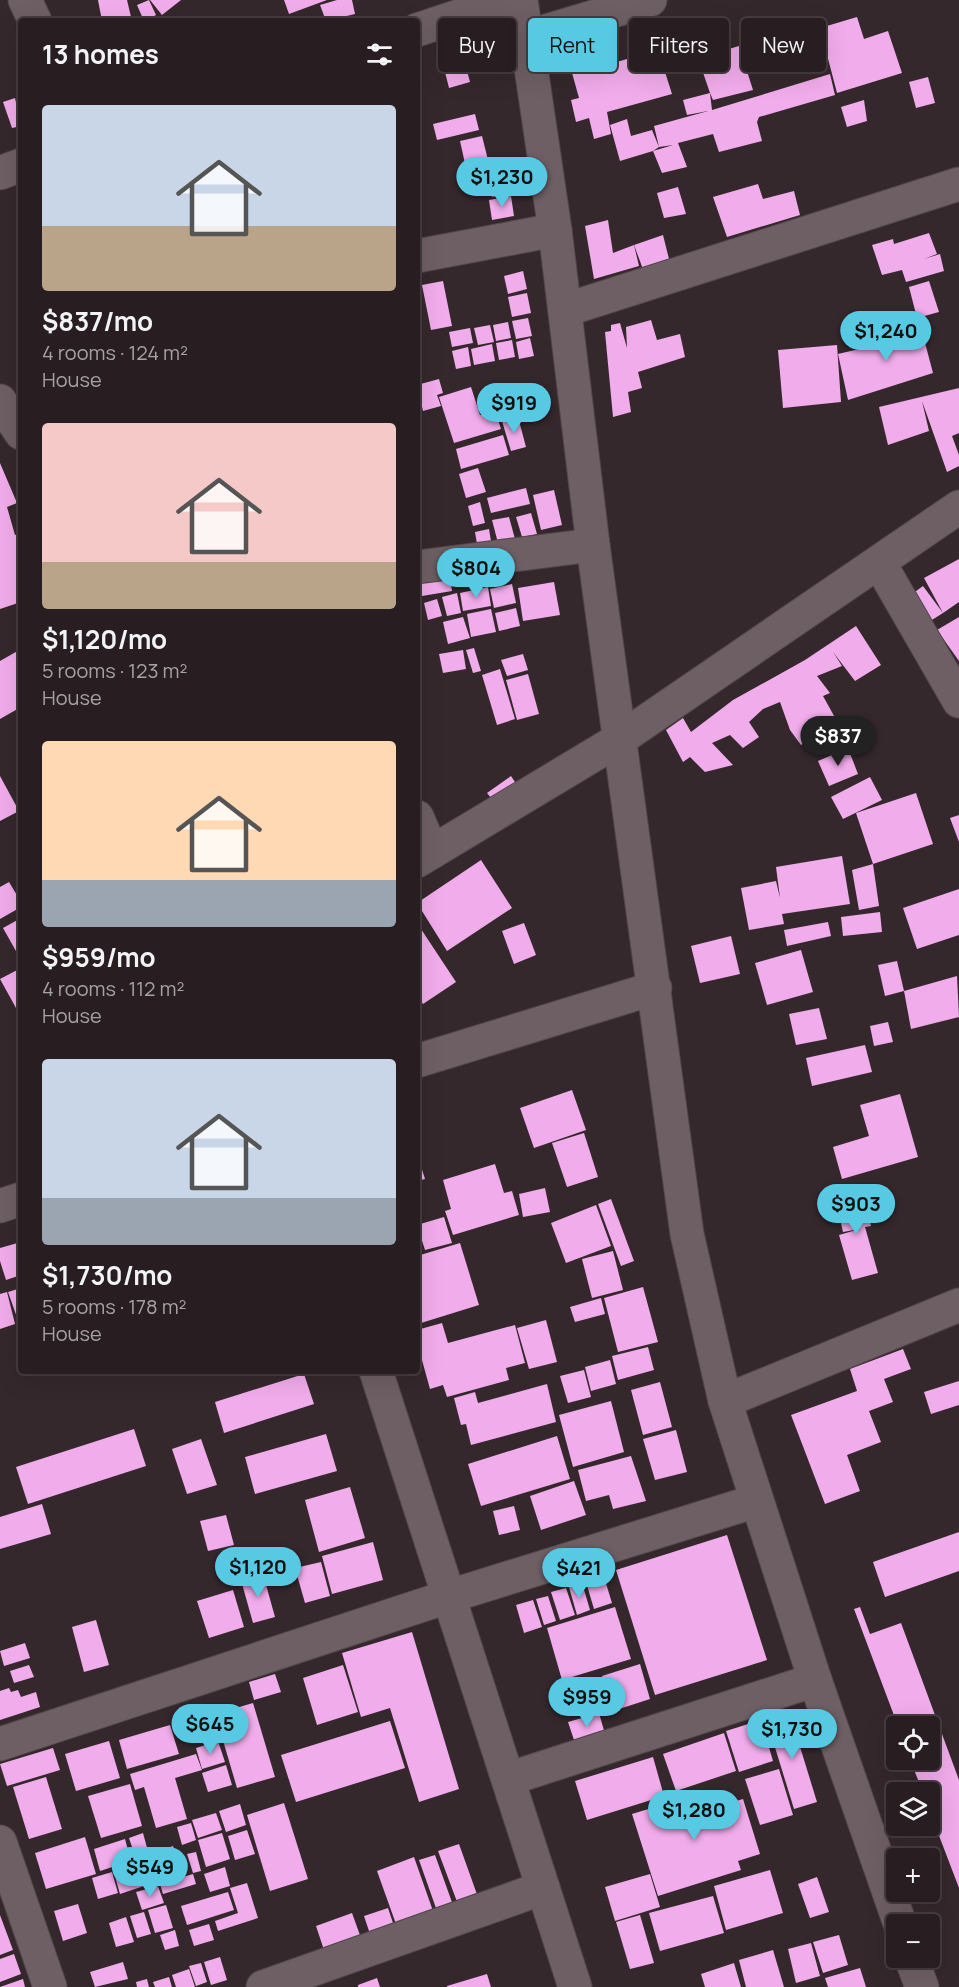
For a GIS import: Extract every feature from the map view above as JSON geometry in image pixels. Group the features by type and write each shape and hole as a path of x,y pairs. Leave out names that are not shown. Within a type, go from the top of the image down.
{"street":[{"path":"25,0 34,18"},
{"path":"420,29 507,0"},
{"path":"521,0 555,230 593,545 656,988 687,1234 725,1401 815,1680 897,1914"},
{"path":"526,37 650,0"},
{"path":"0,173 18,166"},
{"path":"565,310 959,184"},
{"path":"420,255 555,230"},
{"path":"0,401 18,428"},
{"path":"420,832 425,856 620,739 880,564 959,507"},
{"path":"420,567 593,545"},
{"path":"880,564 959,701"},
{"path":"420,1058 656,988"},
{"path":"0,1206 18,1200"},
{"path":"725,1401 959,1305"},
{"path":"377,1374 575,1987"},
{"path":"0,1744 450,1596 756,1501"},
{"path":"508,1779 815,1680"},
{"path":"0,1842 51,1987"},
{"path":"263,1987 543,1888"},
{"path":"915,1968 922,1987"}],"building":[{"path":"98,0 127,0 131,17 101,18"},
{"path":"149,0 156,15 143,18 137,5"},
{"path":"150,0 181,0 162,15"},
{"path":"284,0 327,0 289,14"},
{"path":"337,0 352,0 355,14 325,18 320,5"},
{"path":"857,17 864,39 888,31 902,73 837,93 826,51 826,26"},
{"path":"739,46 741,72 747,72 753,90 713,100 703,72 729,72 729,49"},
{"path":"629,58 629,72 665,72 672,94 607,112 611,134 594,139 589,118 576,122 571,100 579,98 572,72 617,72 617,62"},
{"path":"445,72 467,72 470,82 449,88"},
{"path":"830,74 835,95 759,117 757,122 762,141 719,152 713,134 678,143 687,167 662,173 653,151 673,145 659,147 654,126 708,111 687,115 683,100 710,93 712,110"},
{"path":"928,77 935,103 916,108 909,82"},
{"path":"15,98 18,127 12,128 3,102"},
{"path":"864,100 867,121 847,127 841,107"},
{"path":"475,114 479,130 437,140 433,124"},
{"path":"627,119 631,136 652,130 659,147 620,161 610,125"},
{"path":"482,136 491,172 468,177 460,141"},
{"path":"506,175 510,194 492,197 489,177"},
{"path":"758,184 763,199 794,191 800,215 727,237 713,197"},
{"path":"678,187 686,214 664,218 657,193"},
{"path":"511,196 514,216 492,220 489,200"},
{"path":"608,220 613,253 634,245 639,266 594,279 585,226"},
{"path":"929,233 937,254 924,259 940,254 944,271 906,282 902,270 882,275 872,245 893,239 894,244"},
{"path":"663,235 670,263 644,272 634,245"},
{"path":"523,271 527,289 508,294 504,276"},
{"path":"443,281 452,326 431,330 422,285"},
{"path":"929,281 939,312 917,318 909,287"},
{"path":"527,293 531,313 512,317 508,297"},
{"path":"528,318 532,336 516,339 512,321"},
{"path":"651,320 657,340 680,334 685,357 638,372 642,388 628,392 631,412 613,417 605,332 611,331 611,325 620,323 627,348 626,327"},
{"path":"508,322 511,338 496,341 493,325"},
{"path":"920,324 933,373 848,400 838,354 872,346 872,337"},
{"path":"490,325 494,342 478,345 474,328"},
{"path":"470,328 473,343 452,347 449,332"},
{"path":"530,338 534,356 519,359 516,342"},
{"path":"512,340 515,357 499,360 496,343"},
{"path":"492,344 495,361 474,365 471,349"},
{"path":"837,345 841,402 783,408 778,350"},
{"path":"468,347 471,366 456,369 452,351"},
{"path":"439,379 443,393 437,395 441,406 423,411 420,384"},
{"path":"471,387 480,415 495,410 501,429 454,443 439,397"},
{"path":"959,388 959,433 952,436 959,455 959,466 947,472 922,401 929,431 888,445 879,407"},
{"path":"518,417 526,447 511,451 502,421"},
{"path":"503,435 509,455 461,469 456,449"},
{"path":"0,463 17,503 7,507 15,535 18,534 18,603 0,609"},
{"path":"478,468 486,492 466,498 459,474"},
{"path":"526,488 530,504 491,513 487,498"},
{"path":"554,490 562,525 541,530 533,495"},
{"path":"480,502 485,523 473,526 468,506"},
{"path":"531,513 537,534 522,537 516,517"},
{"path":"509,517 515,539 498,543 492,520"},
{"path":"489,529 491,541 477,544 475,532"},
{"path":"959,559 959,602 943,613 924,578"},
{"path":"450,578 452,591 422,596 420,583"},
{"path":"554,582 560,615 523,621 518,588"},
{"path":"512,584 516,603 494,608 490,589"},
{"path":"923,586 943,613 924,625 908,597"},
{"path":"488,587 491,606 463,611 460,593"},
{"path":"457,593 461,613 447,616 442,597"},
{"path":"437,599 442,616 428,620 424,603"},
{"path":"516,608 520,626 499,631 495,613"},
{"path":"491,609 496,632 471,637 467,614"},
{"path":"463,617 470,638 448,644 443,622"},
{"path":"959,617 959,661 937,630"},
{"path":"856,626 881,665 855,681 833,652 842,666 817,676 830,693 823,696 838,723 801,745 790,730 780,702 763,709 749,722 759,737 743,748 730,735 712,743 733,765 705,772 690,757 683,762 666,730 683,718 691,732 733,700 805,660"},
{"path":"474,648 481,671 473,673 466,650"},
{"path":"463,650 466,669 443,673 439,654"},
{"path":"18,651 18,709 0,719 0,661"},
{"path":"523,654 528,670 507,676 501,660"},
{"path":"500,669 515,719 497,725 482,675"},
{"path":"528,674 539,714 517,720 506,680"},
{"path":"848,748 858,774 829,786 818,761"},
{"path":"0,776 18,812 0,821"},
{"path":"511,776 519,788 496,804 487,793"},
{"path":"870,777 882,800 843,819 831,797"},
{"path":"916,793 933,844 873,864 856,813"},
{"path":"959,815 959,842 950,818"},
{"path":"842,856 850,904 782,914 784,924 749,930 741,888 776,881 780,898 776,867"},
{"path":"481,860 512,908 447,951 420,908 420,901"},
{"path":"873,864 879,906 859,910 852,870"},
{"path":"9,882 18,897 18,909 0,919 0,887"},
{"path":"959,889 959,935 917,949 903,908"},
{"path":"880,912 882,932 843,936 841,917"},
{"path":"18,920 18,955 3,928"},
{"path":"828,922 831,936 787,946 784,930"},
{"path":"524,923 536,955 514,964 502,931"},
{"path":"420,928 456,982 423,1004 420,1000"},
{"path":"731,936 740,974 700,983 691,946"},
{"path":"801,950 813,992 767,1005 755,963"},
{"path":"897,961 904,991 885,996 878,965"},
{"path":"18,970 18,1007 16,1008 0,979"},
{"path":"957,976 959,1017 911,1029 904,991"},
{"path":"819,1008 827,1039 796,1045 789,1014"},
{"path":"888,1022 893,1042 874,1046 870,1026"},
{"path":"865,1045 872,1072 812,1086 806,1058"},
{"path":"572,1090 586,1130 534,1148 520,1108"},
{"path":"900,1094 918,1157 842,1179 833,1147 869,1136 860,1105"},
{"path":"584,1133 598,1177 567,1187 552,1143"},
{"path":"420,1163 425,1179 420,1180"},
{"path":"495,1164 504,1193 512,1191 519,1215 453,1235 445,1211 451,1209 443,1180"},
{"path":"545,1188 550,1212 523,1217 519,1194"},
{"path":"864,1191 871,1226 865,1227 878,1273 852,1280 839,1235 860,1229 843,1232 835,1197"},
{"path":"611,1199 634,1261 621,1266 598,1204"},
{"path":"596,1205 611,1246 566,1263 551,1223"},
{"path":"444,1217 452,1243 425,1250 420,1234 420,1224"},
{"path":"18,1243 18,1276 6,1280 0,1261 0,1248"},
{"path":"460,1243 479,1305 421,1323 420,1255"},
{"path":"613,1251 623,1290 592,1298 582,1259"},
{"path":"643,1287 658,1342 618,1352 604,1298"},
{"path":"18,1289 18,1320 8,1292"},
{"path":"7,1292 15,1324 0,1329 0,1294"},
{"path":"601,1298 605,1314 575,1322 570,1307"},
{"path":"546,1320 557,1362 529,1369 517,1328"},
{"path":"442,1323 448,1343 515,1325 525,1363 506,1368 509,1380 447,1397 443,1385 430,1389 420,1353 420,1329"},
{"path":"648,1347 654,1370 618,1380 612,1356"},
{"path":"903,1349 911,1369 884,1379 893,1402 869,1411 881,1442 847,1455 860,1491 825,1504 791,1415 857,1391 850,1369"},
{"path":"610,1360 616,1384 591,1391 585,1367"},
{"path":"584,1370 591,1397 568,1403 560,1376"},
{"path":"304,1374 314,1404 224,1433 215,1402"},
{"path":"959,1381 959,1405 931,1414 924,1392"},
{"path":"660,1382 672,1427 643,1435 631,1390"},
{"path":"547,1384 556,1422 471,1445 466,1424 461,1425 454,1398 475,1392 478,1403"},
{"path":"611,1401 624,1452 573,1467 559,1415"},
{"path":"134,1429 146,1466 28,1504 16,1467"},
{"path":"676,1430 687,1472 655,1480 643,1439"},
{"path":"326,1434 337,1471 255,1494 245,1457"},
{"path":"557,1436 570,1479 481,1506 468,1464"},
{"path":"201,1439 217,1485 187,1494 172,1449"},
{"path":"631,1456 646,1501 613,1509 609,1495 586,1501 578,1470"},
{"path":"574,1481 586,1515 541,1530 530,1496"},
{"path":"350,1487 365,1538 319,1552 305,1500"},
{"path":"42,1504 51,1534 0,1549 0,1517"},
{"path":"514,1506 520,1530 499,1535 493,1511"},
{"path":"226,1515 234,1545 208,1551 200,1521"},
{"path":"959,1532 959,1571 885,1597 873,1562"},
{"path":"727,1535 767,1660 655,1695 616,1570"},
{"path":"373,1542 383,1580 332,1594 322,1556"},
{"path":"321,1562 330,1596 305,1603 295,1568"},
{"path":"263,1574 275,1617 253,1623 241,1580"},
{"path":"604,1577 612,1603 594,1609 586,1582"},
{"path":"582,1583 590,1610 577,1615 569,1587"},
{"path":"566,1588 575,1615 560,1620 551,1592"},
{"path":"233,1590 244,1627 209,1638 197,1601"},
{"path":"548,1596 556,1621 544,1625 536,1599"},
{"path":"533,1600 542,1627 524,1633 516,1605"},
{"path":"615,1607 631,1659 562,1680 547,1628"},
{"path":"860,1607 870,1634 901,1623 935,1716 894,1716 854,1609"},
{"path":"96,1620 109,1665 84,1672 72,1627"},
{"path":"412,1632 459,1789 419,1802 390,1708 361,1717 342,1653"},
{"path":"25,1643 30,1658 4,1666 0,1651"},
{"path":"640,1664 650,1699 613,1711 602,1676"},
{"path":"29,1665 34,1677 14,1683 10,1671"},
{"path":"343,1665 358,1712 317,1725 303,1678"},
{"path":"275,1674 281,1692 254,1700 249,1682"},
{"path":"9,1688 11,1692 18,1690 21,1697 36,1692 40,1707 0,1720 0,1691"},
{"path":"253,1703 275,1777 237,1788 222,1737 212,1740 205,1717"},
{"path":"789,1711 817,1802 794,1809 766,1718"},
{"path":"599,1713 605,1734 575,1743 568,1722"},
{"path":"761,1720 773,1761 739,1772 726,1731"},
{"path":"390,1721 405,1768 296,1802 281,1755"},
{"path":"170,1725 179,1754 127,1769 119,1740"},
{"path":"940,1729 959,1780 959,1888 939,1836 940,1782 919,1782 914,1770 940,1770"},
{"path":"724,1733 736,1771 676,1791 663,1754"},
{"path":"109,1741 120,1778 76,1791 65,1754"},
{"path":"218,1741 225,1762 202,1769 196,1748"},
{"path":"53,1748 60,1770 7,1786 0,1764"},
{"path":"196,1754 202,1770 175,1778 187,1819 156,1828 144,1787 135,1790 130,1774"},
{"path":"653,1757 664,1796 587,1820 575,1781"},
{"path":"226,1765 232,1785 208,1792 202,1773"},
{"path":"779,1769 793,1815 760,1825 745,1779"},
{"path":"46,1777 62,1829 29,1839 13,1787"},
{"path":"130,1784 142,1826 101,1838 88,1796"},
{"path":"691,1796 722,1805 743,1799 760,1854 738,1861 741,1870 658,1896 632,1814"},
{"path":"284,1803 308,1879 270,1891 247,1815"},
{"path":"240,1804 246,1825 226,1832 219,1811"},
{"path":"216,1813 222,1830 198,1838 192,1820"},
{"path":"191,1823 196,1840 182,1845 177,1827"},
{"path":"247,1830 255,1854 235,1860 228,1836"},
{"path":"143,1833 149,1855 136,1859 129,1838"},
{"path":"222,1833 230,1859 206,1867 198,1840"},
{"path":"85,1837 96,1874 46,1889 35,1853"},
{"path":"125,1839 131,1861 100,1871 94,1849"},
{"path":"459,1844 479,1900 459,1907 438,1851"},
{"path":"173,1846 181,1872 160,1879 152,1853"},
{"path":"196,1852 201,1871 193,1873 187,1854"},
{"path":"435,1855 453,1905 437,1911 419,1860"},
{"path":"414,1857 433,1911 396,1924 377,1871"},
{"path":"144,1864 150,1884 120,1894 114,1873"},
{"path":"225,1867 230,1886 210,1892 204,1874"},
{"path":"770,1870 783,1913 726,1930 714,1886"},
{"path":"112,1872 118,1893 98,1899 92,1878"},
{"path":"193,1874 196,1884 163,1894 160,1884"},
{"path":"650,1874 660,1907 615,1921 605,1887"},
{"path":"817,1877 829,1912 810,1918 798,1884"},
{"path":"247,1883 258,1918 218,1931 215,1921 238,1913 230,1888"},
{"path":"158,1886 164,1903 142,1910 136,1892"},
{"path":"228,1892 234,1910 187,1925 181,1906"},
{"path":"713,1896 724,1933 660,1951 649,1913"},
{"path":"78,1904 87,1933 63,1941 54,1911"},
{"path":"166,1905 173,1928 155,1933 148,1910"},
{"path":"388,1908 396,1932 372,1940 364,1916"},
{"path":"144,1912 151,1934 137,1938 130,1916"},
{"path":"352,1913 361,1938 324,1950 316,1926"},
{"path":"0,1915 13,1950 0,1955"},
{"path":"640,1915 654,1963 630,1969 616,1922"},
{"path":"126,1917 134,1942 116,1947 109,1923"},
{"path":"209,1924 214,1940 194,1946 189,1930"},
{"path":"175,1930 179,1946 165,1950 160,1935"},
{"path":"839,1935 848,1965 823,1973 813,1942"},
{"path":"811,1943 820,1976 796,1983 788,1949"},
{"path":"773,1950 784,1987 746,1987 739,1960"},
{"path":"14,1954 21,1974 0,1982 0,1959"},
{"path":"220,1957 227,1980 211,1985 204,1962"},
{"path":"123,1962 128,1979 95,1987 90,1972"},
{"path":"201,1963 207,1982 196,1986 189,1966"},
{"path":"734,1963 741,1987 705,1987 701,1974"},
{"path":"860,1968 866,1987 828,1987 825,1978"},
{"path":"189,1969 195,1987 176,1987 172,1975"},
{"path":"487,1974 491,1987 447,1987 447,1986"},
{"path":"169,1977 172,1987 155,1987 153,1982"},
{"path":"377,1978 380,1987 358,1987 358,1985"},
{"path":"23,1979 25,1987 0,1987"},
{"path":"147,1979 149,1987 137,1987 136,1982"}]}
